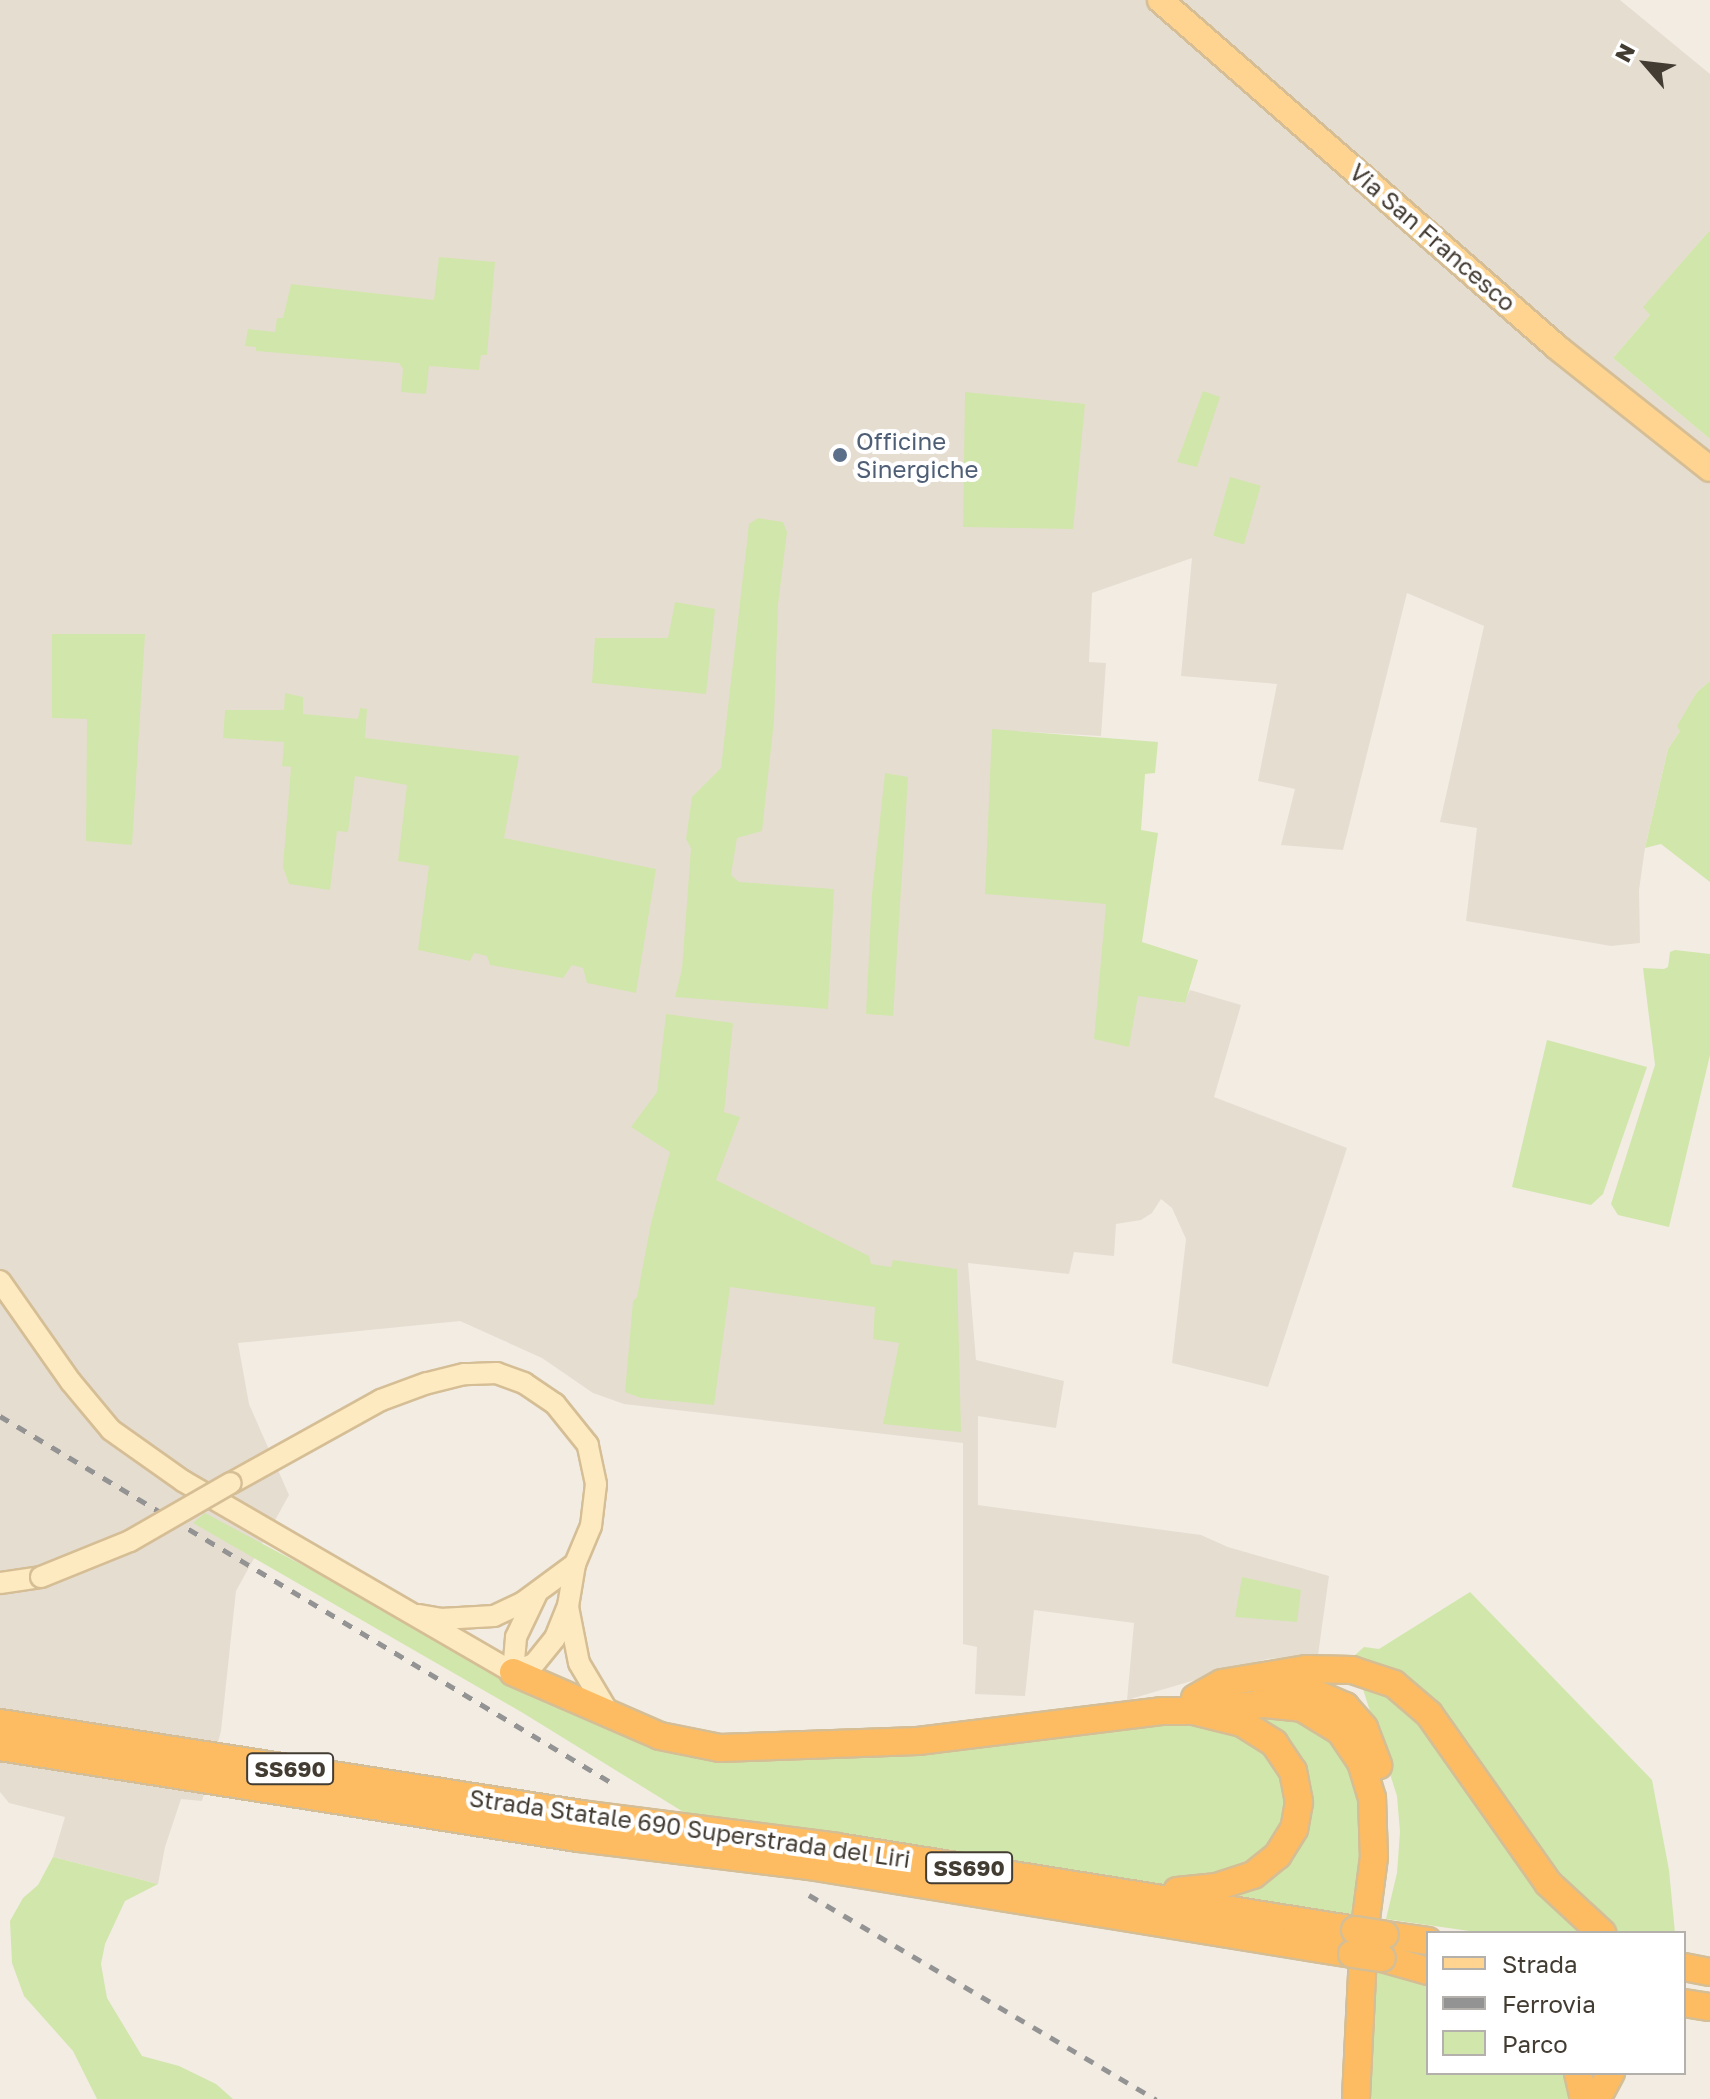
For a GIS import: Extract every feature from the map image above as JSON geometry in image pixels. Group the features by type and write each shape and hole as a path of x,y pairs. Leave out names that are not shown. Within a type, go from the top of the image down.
{"highway":[{"path":"1194,1705 1222,1683 1306,1669 1352,1670 1394,1684 1429,1714 1548,1883 1600,1931"},
{"path":"513,1672 660,1736 720,1748 918,1741 1161,1711 1252,1688 1303,1688 1338,1702 1360,1722 1381,1772 1389,1836 1380,1918 1357,1954 1356,2099"},
{"path":"1086,1886 1181,1891 1217,1887 1259,1871 1288,1843 1297,1816 1298,1794 1293,1771 1280,1749 1259,1731 1194,1705"},
{"name":"Strada Statale 690 Superstrada del Liri","path":"0,1723 809,1866 1357,1954 1384,1946 1426,1941"},
{"name":"Strada Statale 690 Superstrada del Liri","path":"0,1747 579,1826 837,1847 1086,1886 1357,1954"},
{"path":"1384,1946 1426,1970"},
{"name":"Strada Statale 690 Superstrada del Liri","path":"1384,1946 1426,1963"},
{"path":"1686,1967 1710,1972"},
{"path":"1686,1979 1710,1983"},
{"path":"1686,2003 1710,2007"},
{"path":"1686,2021 1710,2020"},
{"path":"1578,2075 1584,2099"},
{"path":"1597,2099 1610,2075"}],"main road":[{"name":"Via San Francesco","path":"1160,0 1558,348 1710,469"}],"street":[{"path":"0,1281 62,1370 111,1430 183,1481 513,1672"},
{"path":"0,1583 41,1577 130,1541 381,1400 427,1383 464,1374 497,1373 524,1383 555,1404 588,1445 596,1484 591,1526 575,1564 568,1606 555,1638 534,1664 513,1672"},
{"path":"408,1613 441,1619 494,1616 538,1591 575,1564"},
{"path":"513,1672 516,1637 538,1591"},
{"path":"568,1606 579,1663 611,1717"}],"shaded area":[{"path":"0,0 1620,0 1710,74 1710,230 1644,307 1651,314 1613,358 1710,439 1710,681 1697,692 1680,731 1668,749 1645,848 1639,890 1640,943 1611,946 1466,921 1477,828 1440,822 1484,626 1407,593 1343,850 1281,845 1295,789 1258,781 1277,684 1181,676 1192,558 1092,593 1089,662 1106,663 1101,736 992,730 1107,903 1138,995 1184,1003 1190,990 1241,1005 1214,1097 1347,1148 1268,1387 1172,1363 1186,1239 1172,1208 1161,1199 1152,1213 1141,1220 1116,1224 1114,1256 1074,1252 1069,1274 968,1263 976,1360 1064,1381 1056,1428 978,1416 978,1505 1201,1535 1228,1547 1329,1576 1318,1655 1267,1659 1127,1700 1134,1623 1034,1610 1025,1696 975,1694 977,1647 963,1644 963,1443 624,1404 593,1393 542,1358 460,1321 238,1343 249,1404 289,1495 236,1591 221,1731 202,1801 181,1799 165,1847 158,1884 53,1857 65,1817 9,1803 0,1792"}],"green space":[{"path":"1710,230 1710,439 1613,358 1650,315 1643,307"},
{"path":"439,257 495,262 487,355 481,355 479,370 429,366 426,394 401,392 403,369 399,363 256,351 256,347 245,346 248,329 275,332 277,318 283,318 291,284 434,300"},
{"path":"1203,391 1220,397 1197,467 1177,462"},
{"path":"965,392 1085,404 1073,529 963,527"},
{"path":"1230,477 1261,486 1244,544 1213,536"},
{"path":"758,518 783,522 787,532 778,605 774,721 762,831 737,838 731,875 739,882 834,889 828,1009 675,997 682,969 691,848 686,839 692,797 721,768 749,524"},
{"path":"675,602 715,609 706,694 592,683 595,638 668,638"},
{"path":"52,634 145,634 132,845 86,841 87,719 52,718"},
{"path":"1710,681 1710,882 1661,844 1645,848 1668,749 1680,731 1677,726 1697,692"},
{"path":"285,693 303,697 303,714 358,719 360,708 367,709 365,738 519,756 504,838 656,869 636,993 587,983 583,968 572,965 563,978 490,965 487,956 474,953 470,961 418,950 429,866 398,861 407,785 355,776 348,832 337,831 330,890 289,884 283,867 291,767 282,766 284,742 223,738 225,710 284,710"},
{"path":"992,729 1158,742 1155,773 1145,774 1141,830 1158,833 1142,942 1198,960 1185,1003 1138,996 1129,1047 1094,1039 1106,904 985,894"},
{"path":"885,773 908,777 893,1016 866,1014 872,894"},
{"path":"1670,952 1710,954 1710,1055 1669,1227 1618,1215 1611,1204 1655,1065 1643,968 1668,967"},
{"path":"666,1014 733,1023 724,1112 740,1117 716,1180 869,1256 871,1264 891,1267 893,1260 957,1269 961,1432 883,1424 899,1343 873,1339 875,1307 730,1287 714,1405 641,1398 625,1392 633,1301 637,1297 651,1223 670,1152 631,1127 657,1092"},
{"path":"1547,1040 1647,1067 1603,1194 1591,1205 1512,1187"},
{"path":"205,1513 613,1731 668,1751 702,1756 1188,1720 1255,1736 1284,1776 1287,1805 1284,1827 1254,1865 1198,1883 1161,1884 685,1813 523,1713 193,1523"},
{"path":"1242,1577 1301,1590 1297,1622 1235,1617"},
{"path":"1470,1592 1652,1780 1669,1870 1675,1931 1608,1931 1595,1923 1401,1680 1370,1661 1353,1657 1364,1647 1379,1649"},
{"path":"1362,1686 1405,1700 1582,1931 1469,1931 1386,1919 1397,1873 1400,1832 1397,1796"},
{"path":"1279,1711 1337,1735 1367,1810 1359,1916 1228,1895 1259,1880 1303,1799 1251,1713"},
{"path":"53,1857 158,1884 125,1901 105,1944 101,1964 107,1998 142,2056 179,2066 216,2084 233,2099 97,2099 73,2051 24,1996 12,1963 10,1921 23,1898 38,1885"},
{"path":"1376,1970 1426,1978 1426,2075 1568,2075 1574,2099 1367,2099 1370,2011"}],"railway":[{"path":"0,1416 609,1781"},
{"path":"809,1895 1156,2099"}],"place":[{"name":"Officine Sinergiche","path":"840,455"}]}
